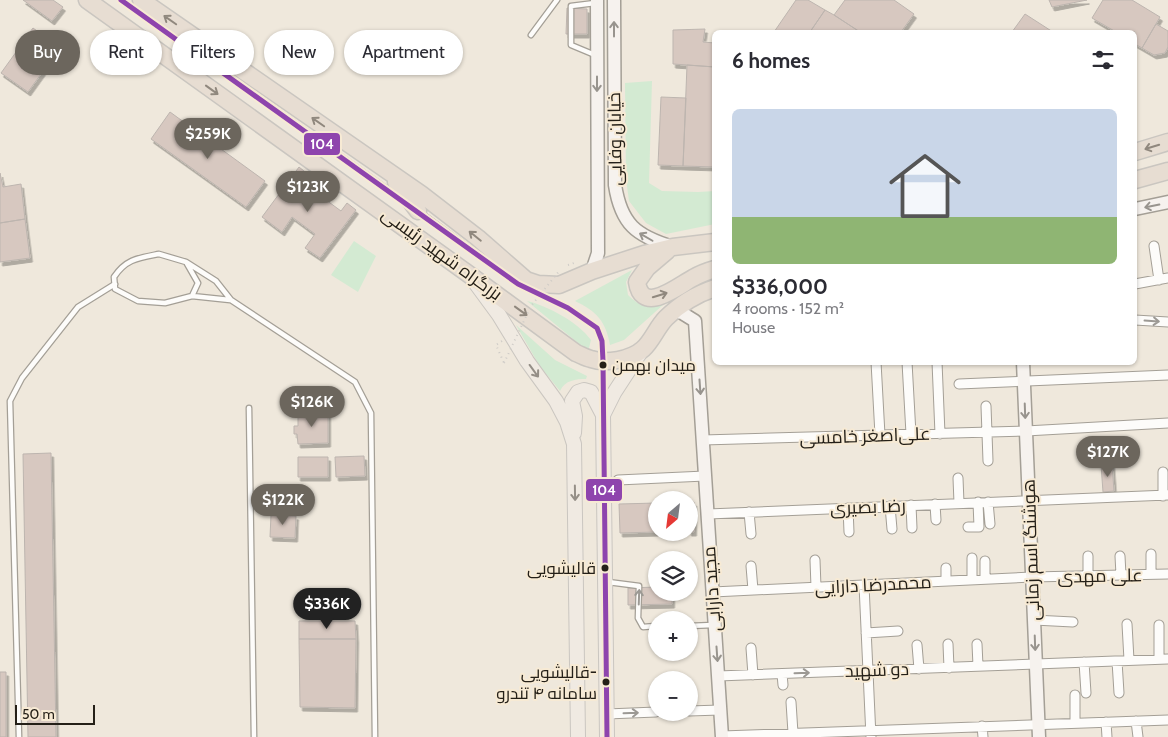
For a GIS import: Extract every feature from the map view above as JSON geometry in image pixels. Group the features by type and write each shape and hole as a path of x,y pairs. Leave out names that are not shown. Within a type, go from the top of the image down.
{"highway":[{"name":"بزرگراه شهید رئیسی","path":"87,0 467,272 576,353 591,359 604,361 629,357 642,350"},
{"name":"بزرگراه شهید رئیسی","path":"141,0 421,194 478,238 526,280 538,284 559,285 592,271 644,254 673,247 712,242"},
{"path":"1137,151 1168,142"},
{"path":"387,170 418,211"},
{"path":"1137,179 1168,171"},
{"path":"673,247 647,268 637,282 640,292 645,296 651,298 660,296 694,277 712,270"},
{"path":"642,350 663,320 673,311 712,289"}],"main road":[{"path":"467,272 499,315 527,361 556,401 567,422 574,444"},
{"path":"603,415 614,393 642,350"},
{"path":"578,737 575,416 572,402 575,394 584,390 591,392 603,415 607,737"}],"street":[{"name":"خیابان وفایی","path":"614,0 615,185 617,197 624,217 639,233 655,242 673,247"},
{"name":"خیابان وفایی","path":"592,271 598,253 596,1"},
{"path":"1137,209 1168,202"},
{"path":"1137,284 1164,279 1154,246"},
{"name":"مجید دارابی","path":"673,311 682,313 695,321 722,736"},
{"path":"1137,320 1168,322"},
{"path":"876,365 880,435"},
{"path":"907,365 911,434"},
{"path":"937,365 940,434"},
{"name":"هوشنگ اسم زمانی","path":"1023,365 1039,737"},
{"path":"959,384 1168,375"},
{"path":"986,406 988,460"},
{"name":"علی‌اصغر خامسی","path":"703,440 940,434 1168,424"},
{"path":"1162,472 1165,495"},
{"path":"618,480 705,476"},
{"path":"958,478 959,503"},
{"name":"رضا بصیری","path":"708,514 1165,495"},
{"path":"968,527 979,526 978,502"},
{"path":"988,502 990,524"},
{"path":"935,504 936,520"},
{"path":"911,505 912,528"},
{"path":"890,506 892,529"},
{"path":"848,508 849,532"},
{"path":"749,512 751,534"},
{"path":"1151,554 1151,574"},
{"path":"1088,556 1088,576"},
{"path":"1120,556 1121,575"},
{"path":"972,558 972,580"},
{"path":"815,560 816,587"},
{"path":"985,561 985,580"},
{"path":"751,566 753,590"},
{"path":"946,568 946,581"},
{"name":"علی مهدی","path":"1032,577 1168,574"},
{"name":"محمدرضا دارایی","path":"712,592 1032,577"},
{"path":"864,585 871,734"},
{"path":"1034,620 1073,622"},
{"path":"1127,624 1129,660"},
{"path":"1159,625 1164,659"},
{"path":"866,633 898,631"},
{"path":"948,644 949,668"},
{"path":"977,644 978,666"},
{"path":"917,645 919,669"},
{"path":"751,648 753,675"},
{"name":"دو شهید","path":"718,676 1164,659"},
{"path":"1117,661 1119,693"},
{"path":"1084,662 1086,694"},
{"path":"782,674 783,686"},
{"path":"1075,695 1075,723"},
{"path":"791,702 796,734"},
{"path":"698,711 720,710"},
{"path":"607,714 648,712"},
{"path":"722,736 936,732 982,726 1168,720"},
{"path":"1136,721 1138,737"},
{"path":"1106,722 1107,737"},
{"path":"982,726 983,737"}],"lane":[{"path":"121,0 518,284 568,308 597,328 602,341 604,361 603,415"},
{"path":"531,35 557,0"},
{"path":"596,1 570,6 570,27 571,45 597,56"},
{"path":"231,300 192,296 165,303 138,301 116,289 114,277 122,266 140,257 159,254 186,262 216,281 231,300 355,382 371,413 375,737"},
{"path":"186,262 198,283 192,296"},
{"path":"19,737 10,401 22,378 78,307 115,284"},
{"path":"249,408 254,737"},
{"path":"606,582 639,586 638,618 643,627 648,627"},
{"path":"698,626 715,625"}],"path":[{"path":"496,344 504,362 531,306 560,270"}],"green space":[{"path":"652,81 649,183 662,191 712,191 712,225 666,234 646,223 629,201 626,179 625,83"},
{"path":"354,241 376,256 358,292 331,275"},
{"path":"632,270 626,282 628,295 644,306 664,304 624,340 610,345 603,323 589,309 575,301"},
{"path":"527,301 553,311 571,321 591,340 589,348 584,348"},
{"path":"516,325 555,360 587,376 586,379 568,382 560,391 539,365"}],"building":[{"path":"23,0 53,0 63,7 52,21"},
{"path":"796,0 808,0 825,10 811,30 775,30"},
{"path":"845,0 894,0 914,14 902,30 857,30 834,15"},
{"path":"1049,0 1087,0 1052,7"},
{"path":"1103,0 1132,0 1160,17 1142,48 1137,45 1137,30 1113,30 1092,18"},
{"path":"567,8 587,9 587,34 566,34"},
{"path":"825,10 857,30 811,30"},
{"path":"1025,14 1050,30 1013,30"},
{"path":"1156,24 1168,31 1168,47 1165,53 1154,55 1142,48"},
{"path":"705,29 703,42 712,43 712,67 673,64 673,30"},
{"path":"15,54 15,75 40,75 28,92 1,73"},
{"path":"687,65 712,67 712,167 683,166"},
{"path":"661,97 686,98 683,166 658,165"},
{"path":"170,112 265,181 246,207 151,139"},
{"path":"299,167 309,175 303,183 341,211 347,203 356,210 320,258 305,248 315,234 292,217 282,232 262,217"},
{"path":"0,173 3,187 21,184 25,219 0,223"},
{"path":"25,219 30,258 0,262 0,223"},
{"path":"298,413 328,413 328,443 298,444 297,434 294,434 294,426 298,426"},
{"path":"51,453 56,737 28,737 23,454"},
{"path":"364,456 365,476 336,477 335,457"},
{"path":"298,457 328,457 328,477 298,477"},
{"path":"1112,464 1114,491 1103,492 1101,465"},
{"path":"648,503 648,532 620,533 619,504"},
{"path":"271,515 296,516 295,538 270,537"},
{"path":"648,587 648,601 672,601 672,604 628,605 628,588"},
{"path":"299,621 355,621 356,639 299,639"},
{"path":"299,639 356,639 355,708 300,707"},
{"path":"0,672 6,672 6,737 0,737"}],"transit line":[{"name":"104","path":"121,0 518,284 568,308 597,328 602,341 603,361 607,737"}],"place":[{"name":"میدان بهمن","path":"603,365"},
{"name":"قالیشویی","path":"605,568"},
{"name":"قالیشویی- سامانه ۴ تندرو","path":"606,682"}]}
